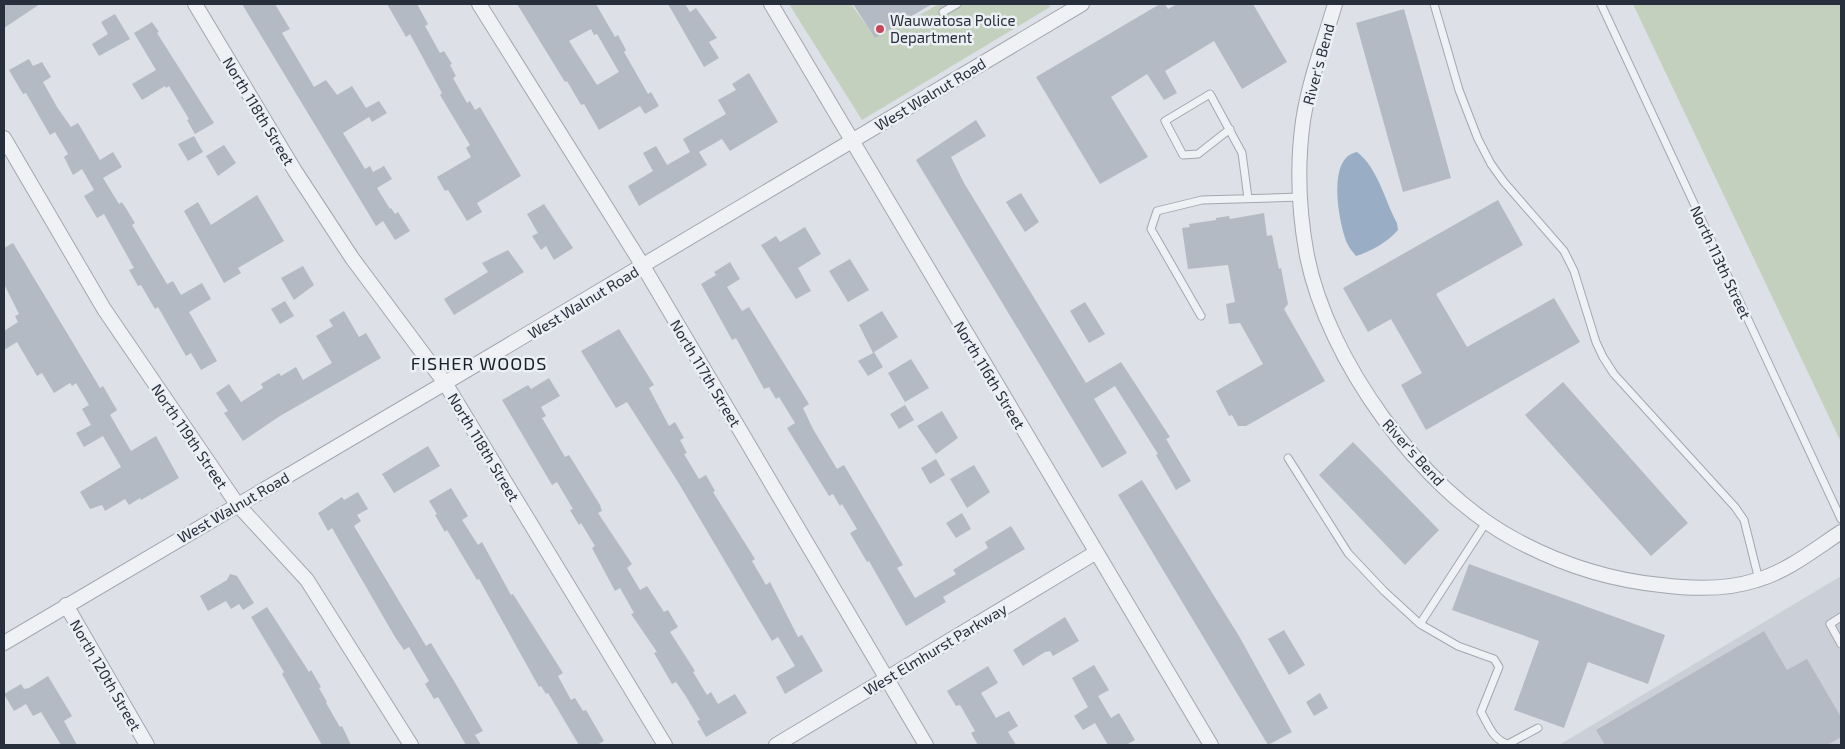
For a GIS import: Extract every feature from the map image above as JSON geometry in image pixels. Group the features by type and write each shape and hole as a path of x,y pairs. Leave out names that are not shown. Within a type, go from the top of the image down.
{"street":[{"name":"North 118th Street","path":"195,4 295,171 352,258 446,383 665,745"},
{"name":"North 117th Street","path":"480,4 643,266 926,745"},
{"name":"North 116th Street","path":"771,4 1211,745"},
{"name":"West Walnut Road","path":"4,643 852,142 1064,8 1082,4"},
{"name":"River's Bend","path":"1335,4 1303,120 1301,197 1308,258 1321,302 1336,340 1352,370 1391,429 1413,454 1464,504 1487,521 1529,546 1581,569 1610,578 1683,588 1711,587 1758,580 1792,564 1841,532"},
{"name":"North 119th Street","path":"4,138 104,309 237,504 307,580 411,745"},
{"name":"West Elmhurst Parkway","path":"776,745 1095,552"},
{"name":"North 120th Street","path":"66,605 147,745"}],"lane":[{"path":"943,12 957,4"},
{"path":"1434,4 1459,90 1478,139 1491,164 1564,251 1574,271 1597,344 1614,374 1735,507 1744,520 1758,580"},
{"name":"North 113th Street","path":"1601,4 1841,519"},
{"path":"1230,129 1198,154 1183,155 1165,121 1210,94 1230,129 1242,153 1248,198"},
{"path":"1201,316 1151,229 1157,211 1202,200 1301,197"},
{"path":"1288,458 1348,553 1384,592 1420,624 1458,646 1494,659 1499,667 1481,712 1495,736 1501,742 1508,744 1538,728"},
{"path":"1420,624 1487,521"},
{"path":"1841,617 1830,624 1841,644"}],"shaded area":[{"path":"1841,576 1841,745 1559,745"}],"green space":[{"path":"789,4 851,4 875,37 939,4 1049,4 1050,7 862,120"},
{"path":"1633,4 1841,4 1841,442"}],"water":[{"path":"1357,152 1376,176 1397,223 1398,230 1379,246 1356,256 1348,245 1344,234 1337,192 1341,166 1347,157"}],"building":[{"path":"4,4 40,4 4,28"},
{"path":"242,4 275,4 290,29 282,33 314,87 326,80 337,95 352,86 366,108 379,101 387,113 372,122 369,117 343,133 365,169 370,166 373,172 384,166 392,179 377,188 390,209 395,214 398,212 410,231 395,240 383,221 376,226"},
{"path":"387,4 417,4 428,24 425,26 440,53 444,51 452,64 450,65 456,76 453,78 467,103 470,101 475,110 480,107 521,176 477,203 482,212 467,221 448,190 445,191 437,177 471,157 466,148 470,145 440,95 442,93 410,34 406,37"},
{"path":"517,4 596,4 615,37 618,35 626,50 624,52 648,94 651,92 659,106 645,114 640,106 599,130 584,104 581,105 567,81 565,82","holes":["591,29 594,35 597,34 619,72 597,85 569,41"]},
{"path":"668,4 685,4 690,12 696,8 717,38 709,42 719,58 704,67"},
{"name":"Wauwatosa Police Department","path":"853,4 932,4 875,38"},
{"path":"1160,4 1165,4 1168,9 1177,4 1253,4 1287,62 1242,89 1214,41 1165,71 1177,93 1164,100 1147,74 1111,97 1148,157 1100,184 1036,77"},
{"path":"1404,9 1451,178 1403,192 1356,23"},
{"path":"115,14 130,39 99,56 92,44 108,34 101,22"},
{"path":"152,22 214,123 195,134 187,120 189,119 169,86 166,88 165,86 142,100 132,84 156,70 134,33"},
{"path":"29,59 33,66 42,62 51,77 43,82 57,107 71,127 78,123 100,160 113,152 122,167 103,178 119,204 122,202 135,223 132,225 167,284 173,281 181,295 202,283 211,299 189,312 217,361 201,370 191,353 186,356 158,307 155,309 141,285 138,286 129,270 134,268 104,214 97,218 84,196 94,190 82,169 73,175 64,157 68,154 55,132 50,135 26,93 23,94 9,70"},
{"path":"749,73 778,122 730,151 722,139 699,152 707,165 639,206 628,186 653,171 643,153 656,146 667,165 690,152 683,139 726,114 718,100 736,90 732,84"},
{"path":"976,120 986,136 951,157 964,183 1086,383 1121,362 1170,437 1166,439 1191,481 1176,490 1156,455 1158,454 1115,386 1094,399 1127,453 1102,468 916,160"},
{"path":"194,136 203,152 188,161 178,144"},
{"path":"224,145 236,163 218,176 206,156"},
{"path":"1021,193 1039,222 1025,232 1006,202"},
{"path":"257,195 284,241 238,268 241,273 224,283 184,211 198,202 211,225"},
{"path":"1498,200 1523,245 1436,294 1467,347 1554,298 1580,342 1426,430 1401,385 1422,373 1391,319 1368,332 1343,288"},
{"path":"544,204 573,248 554,260 546,246 541,250 532,236 538,233 527,214"},
{"path":"1264,213 1267,236 1272,235 1279,269 1281,268 1288,304 1284,309 1325,381 1246,426 1238,426 1232,415 1229,416 1216,391 1263,364 1240,323 1229,324 1226,304 1235,302 1228,265 1188,269 1182,228 1190,227 1189,224 1216,220 1216,218 1229,216 1230,219"},
{"path":"805,227 821,254 798,268 811,291 796,299 761,245 776,236 780,242"},
{"path":"13,243 100,388 103,386 117,410 110,415 131,451 156,436 179,478 129,505 125,499 105,511 102,505 90,509 80,492 121,467 103,436 84,447 76,433 91,425 82,409 89,405 76,383 72,386 70,383 54,393 42,373 37,376 17,342 4,350 4,331 18,322 15,316 19,314 4,284 4,248"},
{"path":"508,250 524,272 454,315 444,299 488,272 482,263"},
{"path":"850,259 869,290 848,302 829,271"},
{"path":"730,262 740,279 727,287 742,311 749,307 809,404 803,408 813,429 837,469 844,465 903,565 897,568 915,598 956,574 953,570 988,548 985,542 1011,526 1025,549 943,597 946,602 906,626 869,561 867,562 850,533 857,529 842,504 840,506 833,494 829,496 787,428 795,423 779,397 776,399 769,387 764,389 736,338 732,340 701,284 716,275 714,272"},
{"path":"303,266 314,285 294,300 281,278"},
{"path":"285,301 294,316 280,324 271,309"},
{"path":"1085,302 1105,334 1089,343 1070,311"},
{"path":"344,311 359,337 366,333 381,358 280,416 243,441 224,413 228,411 216,393 229,384 241,402 263,388 261,384 279,373 281,376 296,367 303,380 332,363 316,336 333,326 329,320"},
{"path":"882,311 898,337 874,352 883,367 868,376 858,361 873,353 859,325"},
{"path":"619,329 654,385 649,388 669,426 675,422 684,438 680,440 687,453 684,454 699,479 706,475 715,491 713,492 755,559 752,561 766,585 770,582 798,637 802,635 823,671 785,694 776,677 795,666 778,637 772,641 678,482 627,402 616,408 581,351"},
{"path":"911,359 929,388 905,402 888,373"},
{"path":"549,378 560,396 541,407 546,416 542,418 565,457 569,455 600,505 602,511 598,513 632,564 627,568 640,590 647,586 664,612 668,610 678,627 670,632 695,671 693,672 707,695 711,692 718,704 735,694 747,713 706,737 697,721 700,720 685,695 676,682 672,684 654,653 657,652 631,614 634,613 620,588 615,591 592,548 595,546 581,523 579,525 570,510 573,509 557,482 552,485 502,400 528,385 531,389"},
{"path":"1563,382 1688,523 1651,556 1525,415"},
{"path":"905,405 914,420 899,429 890,414"},
{"path":"942,411 958,438 936,454 917,426"},
{"path":"1353,442 1439,530 1405,565 1319,475"},
{"path":"428,446 440,466 394,493 382,474"},
{"path":"936,459 945,475 930,484 921,468"},
{"path":"974,465 990,492 967,508 950,479"},
{"path":"1142,480 1239,636 1292,732 1268,745 1118,495"},
{"path":"451,488 468,516 462,520 478,545 482,542 511,595 513,594 563,673 558,676 571,700 575,698 583,711 586,710 604,741 597,745 579,745 548,693 546,694 541,686 539,687 479,579 477,580 447,530 445,532 429,501"},
{"path":"358,492 368,509 357,515 361,521 354,526 426,646 431,643 457,686 483,731 475,735 481,745 466,745 438,697 434,699 425,684 429,681 409,647 404,650 395,637 332,528 328,531 318,513 342,497 344,500"},
{"path":"962,513 971,529 956,538 946,523"},
{"path":"1469,564 1665,635 1648,684 1588,662 1564,728 1514,710 1539,641 1452,610"},
{"path":"230,574 237,576 254,603 243,610 239,604 231,609 226,601 208,611 200,596 227,580"},
{"path":"267,607 309,672 311,670 321,687 319,688 326,703 340,727 342,726 351,745 322,745 282,674 284,672 251,617"},
{"path":"1065,617 1079,641 1053,656 1050,651 1045,652 1023,666 1013,650"},
{"path":"1284,630 1305,665 1289,675 1268,639"},
{"path":"1764,631 1787,670 1807,659 1841,717 1841,737 1827,745 1605,745 1596,730"},
{"path":"1094,665 1109,690 1098,696 1111,718 1119,713 1135,740 1126,745 1108,745 1095,723 1083,730 1074,716 1088,707 1072,678"},
{"path":"988,666 998,683 981,693 996,718 1009,711 1018,726 1008,732 1016,745 978,745 971,733 975,731 960,705 956,706 947,691"},
{"path":"48,676 72,716 64,721 77,745 61,745 41,712 33,716 26,704 14,711 4,694 21,684 24,689 29,688"},
{"path":"1320,693 1328,708 1314,716 1306,702"}],"place":[{"name":"Wauwatosa Police Department","path":"880,29"}],"district":[{"name":"FISHER WOODS","path":"479,363"}]}
